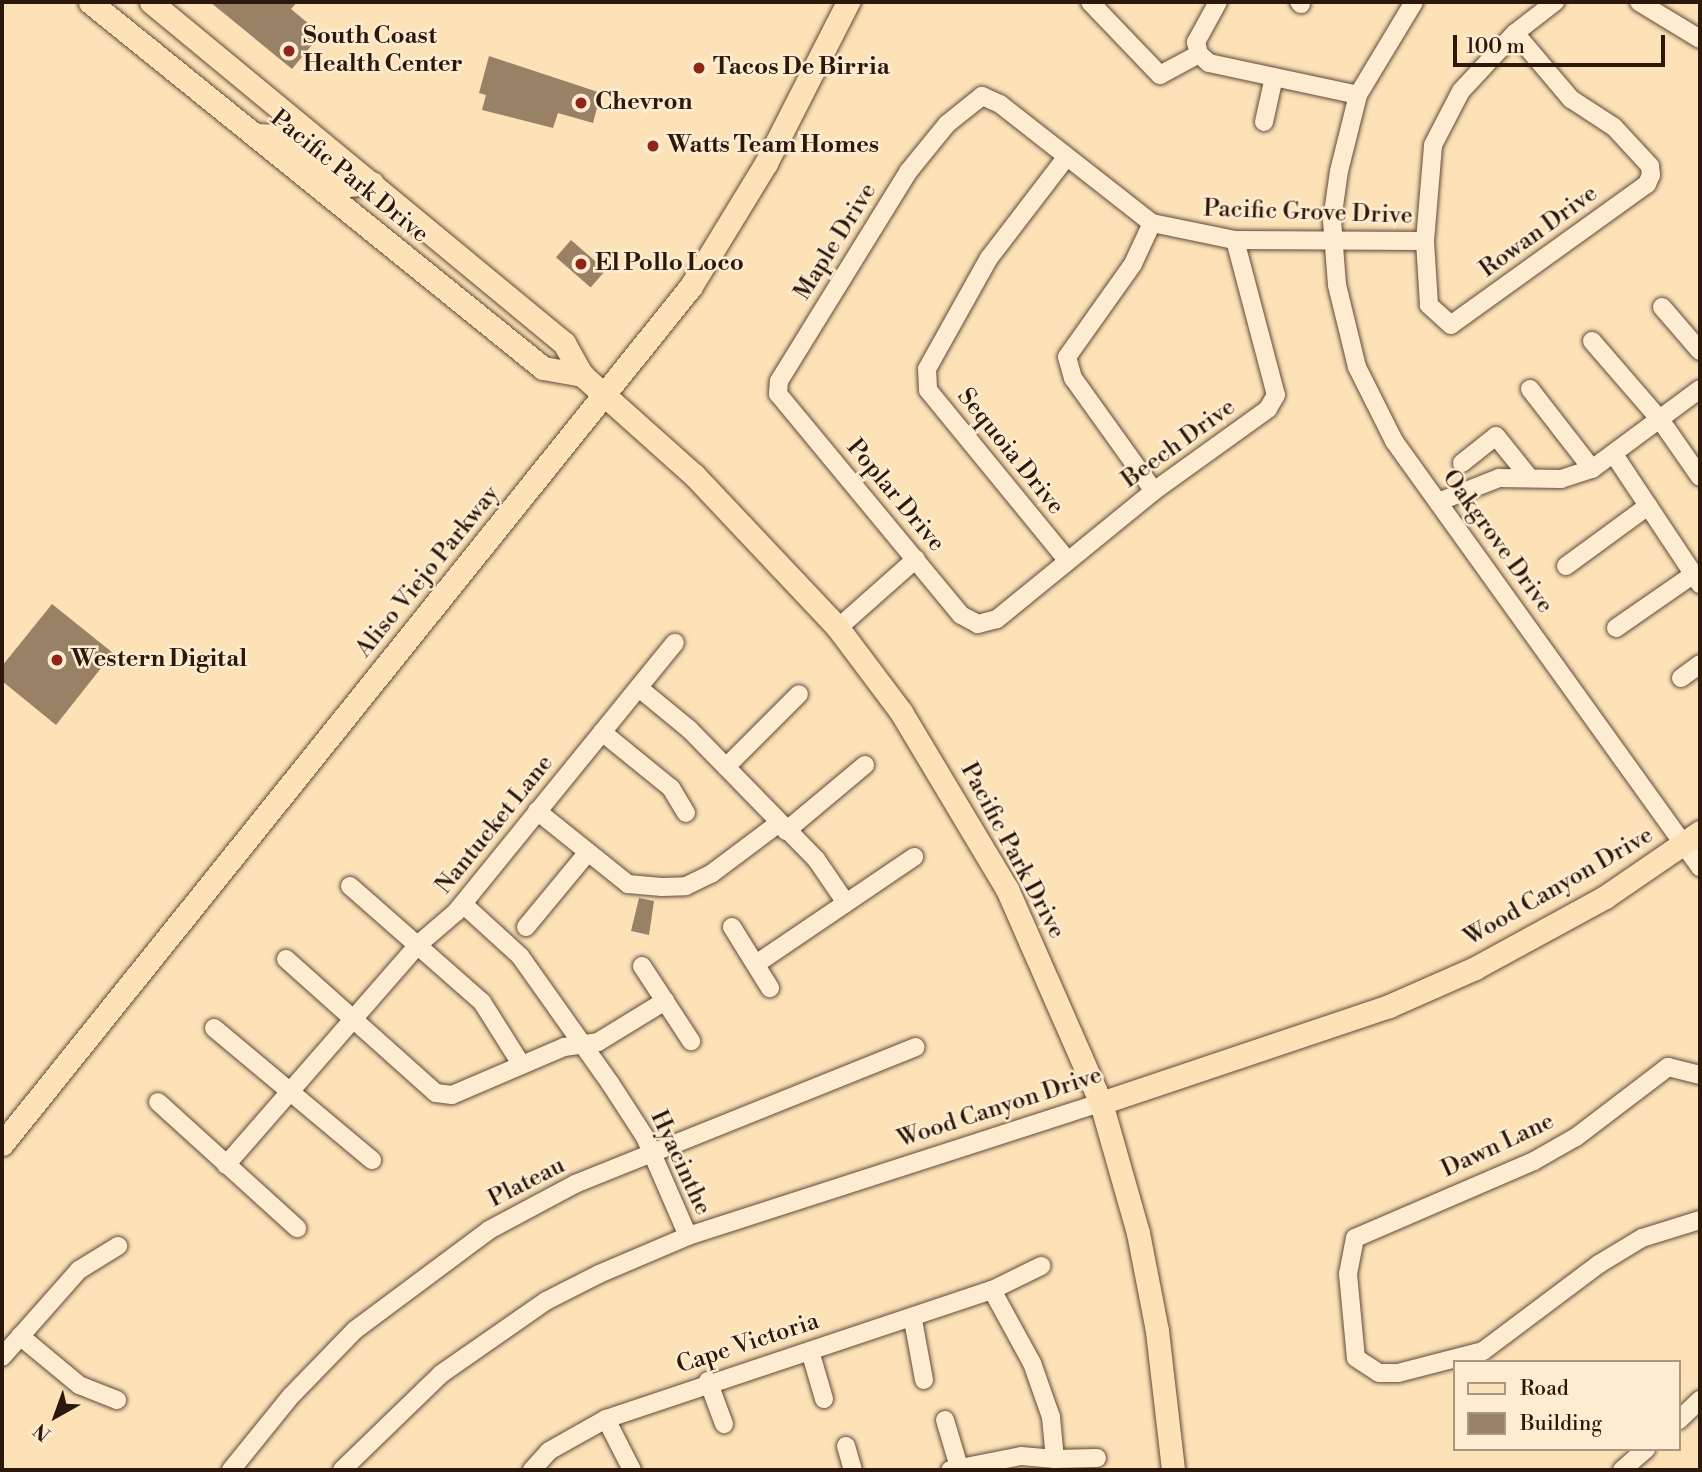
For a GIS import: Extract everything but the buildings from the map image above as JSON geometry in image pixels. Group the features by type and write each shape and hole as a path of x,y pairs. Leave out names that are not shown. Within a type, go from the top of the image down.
{"main road":[{"name":"Pacific Park Drive","path":"90,2 543,368 582,375"},
{"name":"Pacific Park Drive","path":"151,2 564,343 582,375 694,475 838,628 901,712 997,870 1101,1103 1143,1258 1173,1470"},
{"name":"Aliso Viejo Parkway","path":"2,1144 605,396 728,229 848,2"},
{"path":"256,135 282,136 348,185 372,183"},
{"name":"Wood Canyon Drive","path":"1101,1103 1401,1001 1536,937 1692,838"}],"street":[{"path":"1090,2 1160,75 1199,54"},
{"path":"1217,2 1196,42 1199,54 1209,63 1358,95"},
{"name":"Oakgrove Drive","path":"1414,2 1358,95 1339,171 1333,241 1337,285 1357,367 1394,441 1692,838 1700,867"},
{"path":"1425,241 1433,145 1446,111 1515,33 1555,2"},
{"path":"1639,2 1700,39"},
{"name":"Rowan Drive","path":"1425,241 1429,305 1443,321 1459,322 1647,184 1650,166 1614,127 1571,99 1515,33"},
{"path":"1264,122 1273,77"},
{"name":"Pacific Grove Drive","path":"982,96 1000,104 1065,159 1152,223 1235,240 1425,241"},
{"name":"Maple Drive","path":"778,394 779,381 908,172 947,124 982,96"},
{"name":"Sequoia Drive","path":"1065,159 989,258 927,369 928,390 1068,561"},
{"path":"1152,223 1133,264 1067,357 1073,378 1154,491"},
{"name":"Beech Drive","path":"978,624 997,619 1154,491 1268,409 1276,395 1235,240"},
{"path":"1662,307 1700,351"},
{"path":"1592,341 1661,421 1700,477"},
{"path":"1530,389 1592,470"},
{"path":"1438,502 1499,478 1562,479 1592,470 1615,456 1700,389"},
{"name":"Poplar Drive","path":"778,394 961,615 978,624"},
{"path":"1462,463 1496,436 1529,477"},
{"path":"1615,456 1697,579 1616,628"},
{"path":"1566,565 1648,506"},
{"path":"838,628 916,559"},
{"name":"Nantucket Lane","path":"226,1165 420,943 463,904 676,643"},
{"path":"1681,678 1700,664"},
{"path":"639,688 726,767 816,859 846,903"},
{"path":"726,767 799,694"},
{"path":"602,733 671,788 686,813"},
{"path":"537,811 628,884 687,886 782,827 865,765"},
{"path":"526,927 588,852"},
{"path":"756,964 914,857"},
{"path":"350,886 408,939 420,943 482,1002 521,1064"},
{"name":"Hyacinthe","path":"463,904 520,956 628,1111 653,1156 688,1236"},
{"path":"732,927 770,988"},
{"path":"286,958 356,1016 436,1093 452,1095 521,1064 598,1042 665,1002"},
{"path":"642,966 691,1041"},
{"path":"214,1028 372,1160"},
{"name":"Plateau","path":"231,1470 291,1396 355,1331 419,1278 526,1208 916,1047"},
{"name":"Dawn Lane","path":"1700,1075 1668,1067 1576,1137 1534,1161 1368,1230 1355,1238 1349,1251 1352,1338 1364,1366 1398,1373 1483,1351 1609,1257 1642,1238 1700,1220"},
{"path":"158,1102 297,1228"},
{"name":"Wood Canyon Drive","path":"342,1470 441,1374 546,1301 688,1236 1101,1103"},
{"path":"2,1357 79,1270 118,1246"},
{"name":"Cape Victoria","path":"532,1470 549,1451 606,1419 708,1381 913,1320 992,1290 1041,1266"},
{"path":"992,1290 1032,1363 1051,1417 1055,1460"},
{"path":"913,1320 924,1380"},
{"path":"20,1336 79,1385 117,1401"},
{"path":"810,1351 824,1399"},
{"path":"708,1381 724,1424"},
{"path":"1681,1418 1700,1400"},
{"path":"606,1419 632,1470"},
{"path":"945,1419 955,1469 1021,1456 1055,1460 1097,1458"},
{"path":"846,1446 853,1470"},
{"path":"1622,1470 1644,1451"}],"place":[{"name":"South Coast Health Center","path":"289,51"},
{"name":"Tacos De Birria","path":"699,68"},
{"name":"Chevron","path":"581,103"},
{"name":"Watts Team Homes","path":"653,146"},
{"name":"El Pollo Loco","path":"581,264"},
{"name":"Western Digital","path":"57,660"}]}
